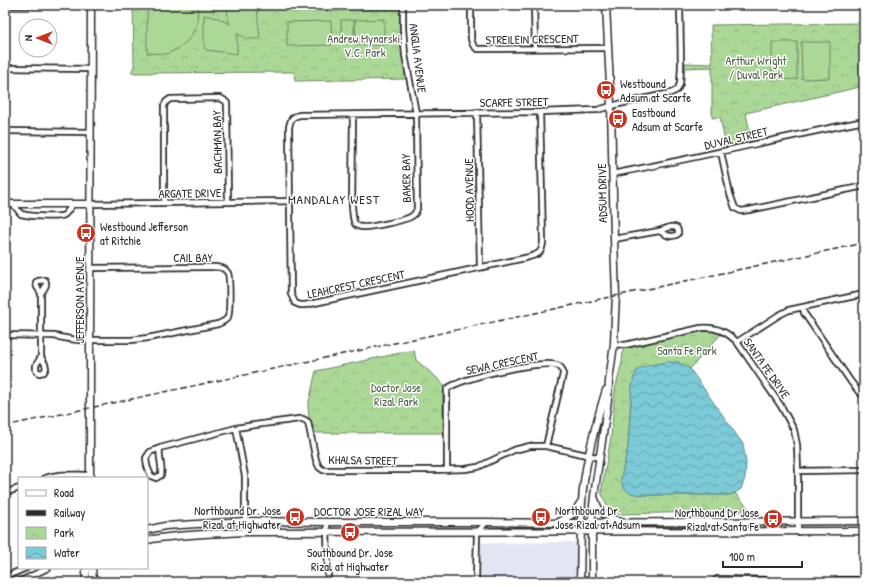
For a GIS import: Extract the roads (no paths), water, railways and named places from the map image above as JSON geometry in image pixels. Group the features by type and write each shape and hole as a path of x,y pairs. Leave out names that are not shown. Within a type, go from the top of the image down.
{"street":[{"path":"5,5 91,5"},
{"name":"JEFFERSON AVENUE","path":"90,477 91,5"},
{"name":"ANGLIA AVENUE","path":"403,5 405,55 416,113"},
{"name":"STREILEIN CRESCENT","path":"471,5 471,39 473,45 477,49 608,48"},
{"path":"534,5 535,48"},
{"name":"ADSUM DRIVE","path":"592,582 592,523 594,496 608,400 614,344 616,296 611,106 606,5"},
{"name":"SCARFE STREET","path":"416,113 597,110 671,93 677,90 681,77 680,5"},
{"path":"5,68 91,69"},
{"name":"BACHMAN BAY","path":"164,203 164,106 166,102 170,99 220,98 227,103 228,202"},
{"name":"HOOD AVENUE","path":"477,112 480,267"},
{"name":"LEAHCREST CRESCENT","path":"416,113 300,115 294,116 291,120 289,127 291,294 295,303 305,305 534,256 539,253 543,249 540,112"},
{"name":"BAKER BAY","path":"353,114 353,214 356,225 361,228 403,220 410,218 415,214 417,209 416,113"},
{"name":"DUVAL STREET","path":"612,174 864,121"},
{"path":"5,131 91,132"},
{"path":"721,152 730,194 735,208 741,211 864,186"},
{"name":"ARGATE DRIVE","path":"90,204 290,201"},
{"path":"5,204 90,204"},
{"path":"13,204 21,214 31,216 62,216 68,211 72,204"},
{"path":"614,239 659,231"},
{"name":"CAIL BAY","path":"90,268 163,267 224,269 228,273 229,279 229,310 228,317 218,324 148,338 131,340 90,340"},
{"path":"41,294 41,357"},
{"path":"737,342 779,315 790,310 864,294"},
{"path":"803,307 804,313 851,382 864,396"},
{"name":"SANTA FE DRIVE","path":"614,344 625,345 710,327 730,335 737,342 782,406 794,430 797,445 798,532"},
{"path":"5,335 54,336 75,340 90,340"},
{"name":"SEWA CRESCENT","path":"447,470 447,389 457,384 489,374 542,364 552,364 561,367 563,374 546,446"},
{"name":"ADSUM DRIVE","path":"580,582 583,490 600,409 609,381"},
{"name":"KHALSA STREET","path":"160,448 159,454 162,471 161,475 156,478 151,476 147,466 146,458 150,452 160,448 236,428 286,420 303,419 308,422 316,460 319,467 323,470 465,469 478,467 530,446 546,446 600,458"},
{"path":"236,428 245,476 245,532"},
{"path":"798,471 864,470"},
{"path":"48,477 62,474 90,477"},
{"path":"5,493 18,488"},
{"path":"557,523 573,514 583,496"},
{"path":"594,496 596,504 602,513 622,523"},
{"name":"DOCTOR JOSE RIZAL WAY","path":"148,530 166,526 246,521 557,523 864,521"},
{"path":"327,522 328,582"},
{"path":"476,582 477,532 487,522"},
{"name":"DOCTOR JOSE RIZAL WAY","path":"148,540 245,532 864,531"},
{"path":"5,577 24,569"},
{"path":"18,582 46,569"},
{"path":"86,569 86,582"},
{"path":"92,569 93,582"},
{"path":"714,582 717,579 767,580 769,582"},
{"path":"838,582 838,580 864,580"}],"water":[{"path":"678,362 690,369 743,444 746,463 745,478 741,489 735,493 729,495 642,495 630,493 622,485 621,478 628,448 632,385 634,377 638,369 649,365"}],"railway":[{"path":"5,426 864,243"}],"place":[{"name":"Westbound Adsum at Scarfe","path":"606,90"},
{"name":"Eastbound Adsum at Scarfe","path":"618,119"},
{"name":"Westbound Jefferson at Ritchie","path":"86,233"},
{"name":"Northbound Dr. Jose Rizal at Highwater","path":"295,517"},
{"name":"Northbound Dr. Jose Rizal at Adsum","path":"541,517"},
{"name":"Northbound Dr Jose Rizal at Santa Fe","path":"773,519"},
{"name":"Southbound Dr. Jose Rizal at Highwater","path":"350,532"}],"district":[{"name":"MANDALAY WEST","path":"334,199"}],"park label":[{"name":"Andrew Mynarski, V.C. Park","path":"365,45"},
{"name":"Arthur Wright / Duval Park","path":"756,67"},
{"name":"Santa Fe Park","path":"687,350"},
{"name":"Doctor Jose Rizal Park","path":"396,394"}]}
